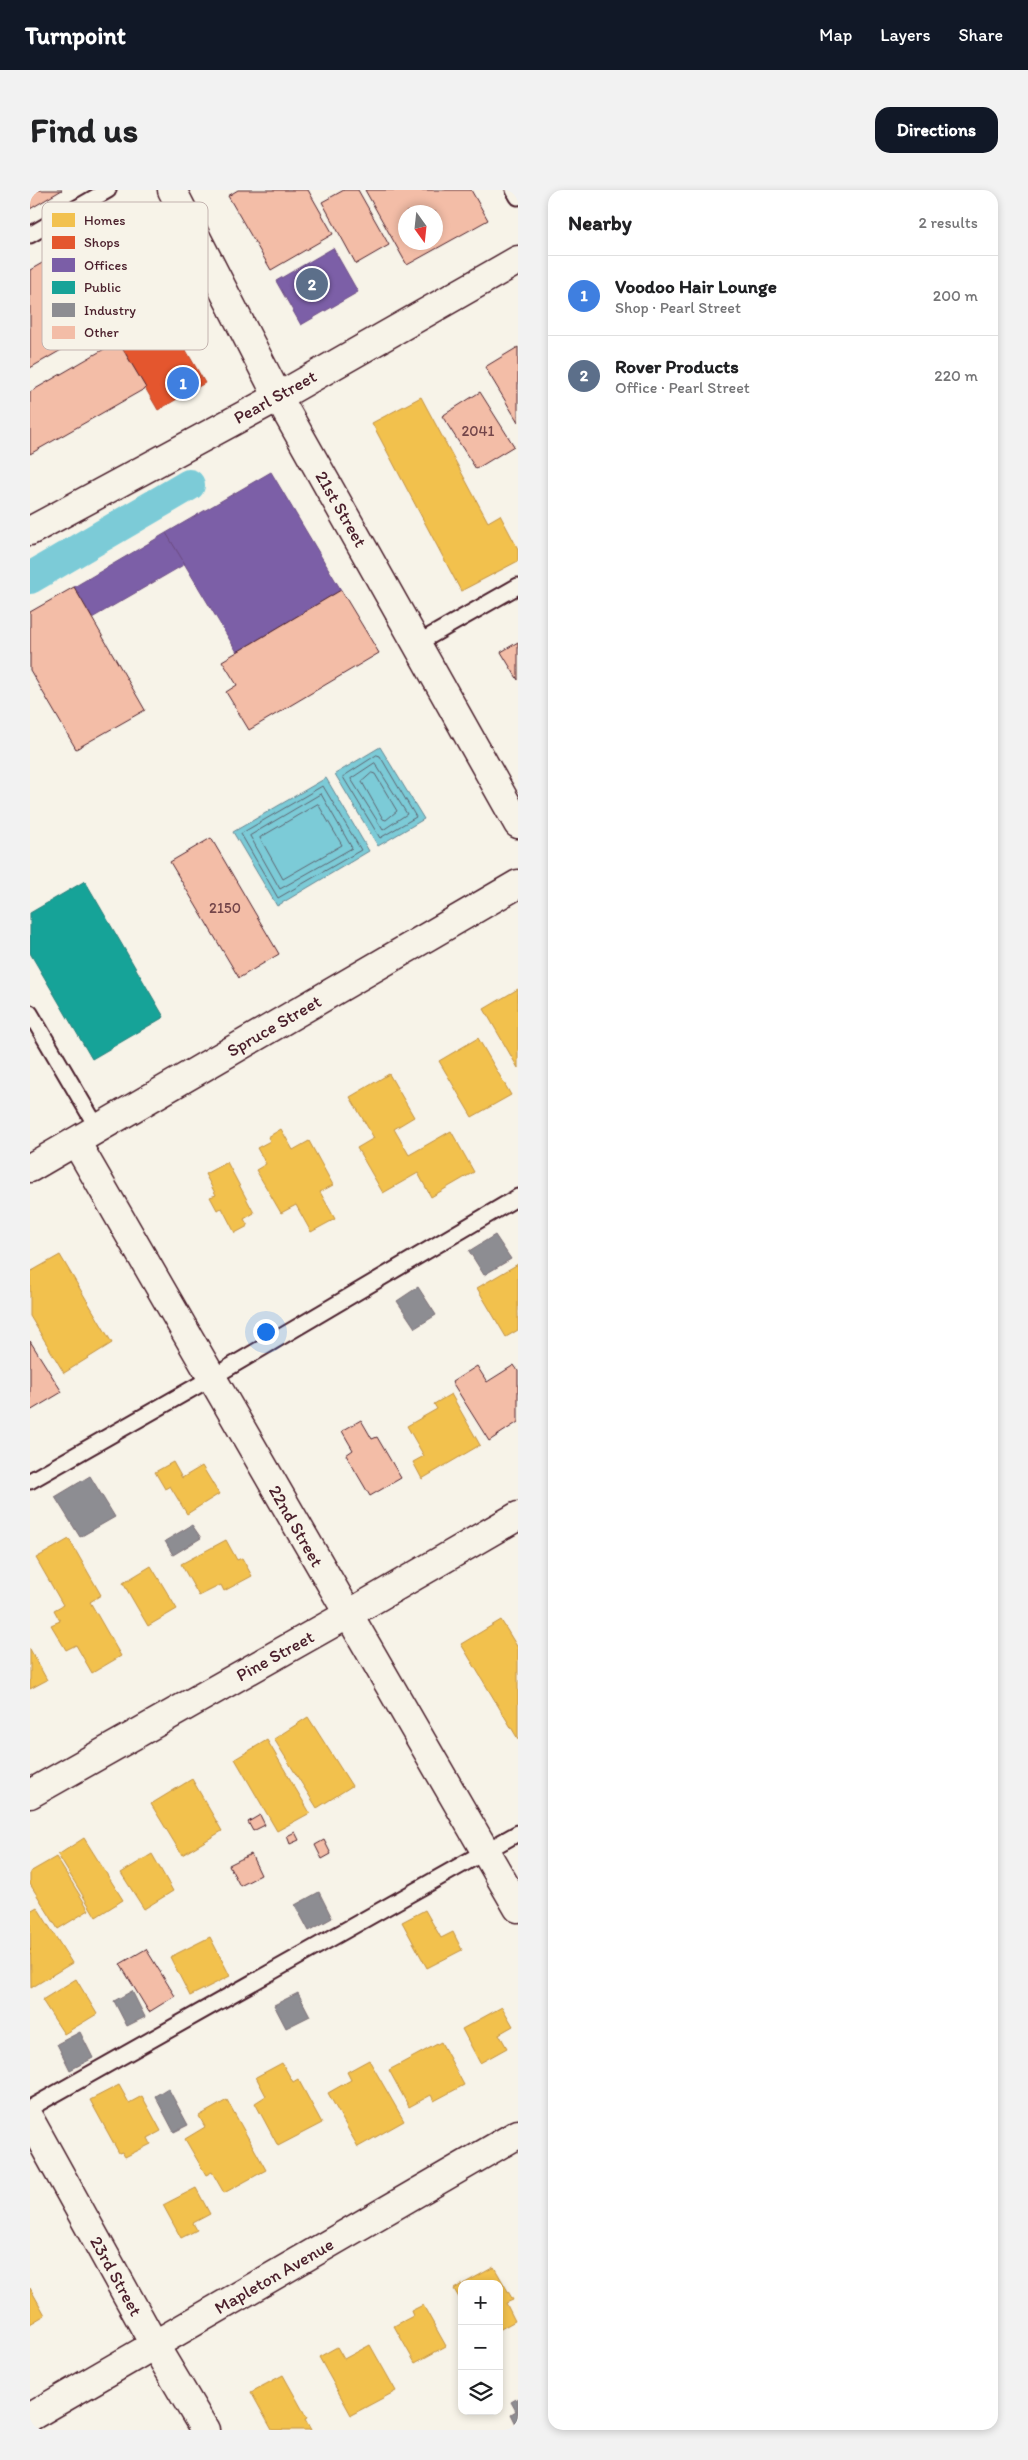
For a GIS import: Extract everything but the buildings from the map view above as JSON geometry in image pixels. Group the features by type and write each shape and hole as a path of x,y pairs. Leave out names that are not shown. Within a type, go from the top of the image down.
{"street":[{"name":"21st Street","path":"172,190 178,202"},
{"name":"21st Street","path":"208,260 278,397 418,643 518,824"},
{"name":"Pearl Street","path":"30,531 278,397 518,260"},
{"name":"Spruce Street","path":"30,1168 518,884"},
{"name":"22nd Street","path":"87,1136 211,1378 518,1908"},
{"name":"Pine Street","path":"30,1794 518,1516"},
{"name":"23rd Street","path":"30,2120 155,2346 205,2430"},
{"name":"Mapleton Avenue","path":"30,2417 518,2134"}],"lane":[{"path":"87,202 108,190"},
{"path":"514,190 518,197"},
{"path":"30,235 42,228"},
{"path":"418,643 518,586"},
{"path":"30,1013 87,1136"},
{"path":"30,1481 211,1378 518,1197"},
{"path":"30,2108 518,1833"}],"water":[{"path":"380,747 424,819 378,846 335,774"},
{"path":"326,778 369,851 277,906 233,832"}],"waterway":[{"path":"30,578 189,485"}],"place":[{"name":"Rover Products","path":"312,284"},
{"name":"Voodoo Hair Lounge","path":"183,383"}]}
